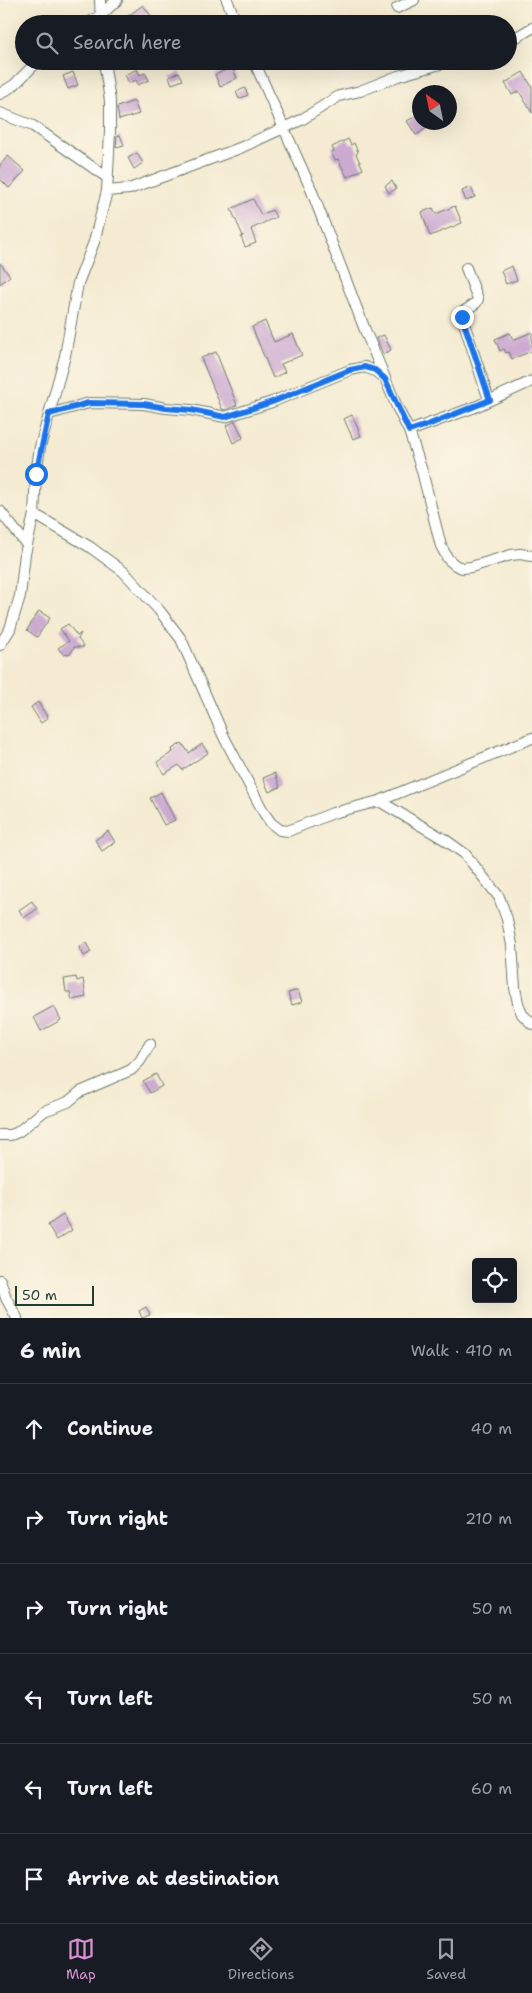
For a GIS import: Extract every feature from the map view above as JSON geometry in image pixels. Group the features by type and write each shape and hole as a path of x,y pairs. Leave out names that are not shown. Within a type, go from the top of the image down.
{"street":[{"path":"100,0 101,15"},
{"path":"104,15 117,0"},
{"path":"227,0 233,15"},
{"path":"397,8 414,0"},
{"path":"517,37 532,28"},
{"path":"0,94 14,85 29,70"},
{"path":"0,645 10,629 15,616 34,514 36,474 49,414 65,356 78,283 94,242 107,191 110,101 105,70"},
{"path":"258,70 311,189 385,379 409,431 422,471 441,546 448,559 462,568 510,555 532,556"},
{"path":"107,191 129,189 284,129 339,96 360,92 398,76 419,70"},
{"path":"0,113 33,126 108,178"},
{"path":"466,268 478,299 476,303 463,312 462,317 490,400"},
{"path":"49,414 89,403 144,404 191,410 225,417 272,402 350,370 365,367 375,370 385,379"},
{"path":"409,431 490,400 532,381"},
{"path":"0,511 27,545"},
{"path":"34,514 90,547 124,572 164,617 181,639 224,737 264,813 275,827 280,830 288,831 332,813 379,801 532,738"},
{"path":"379,801 444,838 465,854 499,897 507,919 512,945 518,1003 522,1014 532,1024"},
{"path":"0,1135 11,1135 18,1132 44,1111 68,1102 80,1092 131,1070 150,1044"},
{"path":"0,1280 6,1298 17,1318"}],"building":[{"path":"143,5 150,15 129,15"},
{"path":"138,70 140,75 145,73 149,80 138,85 136,80 129,83 125,75"},
{"path":"226,70 233,70 237,78 220,87 215,75"},
{"path":"73,72 78,85 68,89 63,76"},
{"path":"179,72 183,80 172,84 169,77"},
{"path":"523,72 532,87 532,113 519,91 512,95 505,83"},
{"path":"245,88 248,95 239,99 236,92"},
{"path":"134,101 139,114 119,120 117,107"},
{"path":"412,118 412,129 407,121"},
{"path":"413,130 424,130 416,135"},
{"path":"120,135 124,145 116,147 117,136"},
{"path":"348,139 351,145 354,143 358,152 356,154 363,169 347,177 338,159 335,160 331,153 334,151 332,147"},
{"path":"137,153 143,163 134,169 128,158"},
{"path":"8,156 25,171 9,188 0,179 0,165"},
{"path":"392,181 396,189 389,193 385,186"},
{"path":"471,187 475,197 466,201 462,191"},
{"path":"253,199 261,215 272,210 276,217 251,229 256,243 245,247 241,237 243,236 231,209"},
{"path":"455,206 462,223 430,236 422,212 433,208 436,214"},
{"path":"0,263 10,276 0,284"},
{"path":"512,266 517,280 506,284 501,271"},
{"path":"265,321 274,342 293,334 302,355 281,364 285,372 273,378 252,327"},
{"path":"532,332 532,351 512,359 509,352 506,353 504,349 500,351 495,339 510,333 513,340"},
{"path":"384,335 391,350 383,354 376,338"},
{"path":"216,352 237,405 225,410 222,409 201,358"},
{"path":"352,415 361,436 353,439 344,419"},
{"path":"235,421 243,438 233,443 226,426"},
{"path":"39,611 50,618 37,637 27,630"},
{"path":"68,624 77,636 81,633 78,639 84,647 74,647 71,653 64,655 58,648 69,641 60,629"},
{"path":"38,702 48,718 41,723 31,707"},
{"path":"182,743 189,753 202,744 208,753 182,770 179,765 164,774 157,762 173,752 172,749"},
{"path":"275,773 280,787 269,792 263,778"},
{"path":"161,792 175,820 164,825 150,798"},
{"path":"108,831 115,842 102,851 95,840"},
{"path":"32,901 37,909 24,918 19,910"},
{"path":"86,943 91,952 84,956 79,947"},
{"path":"76,977 77,981 83,979 86,997 72,1000 70,992 66,992 64,979"},
{"path":"298,990 302,1002 292,1005 288,993"},
{"path":"54,1006 61,1020 41,1031 34,1017"},
{"path":"156,1074 162,1086 150,1093 143,1081"},
{"path":"63,1215 72,1230 57,1240 48,1225"},
{"path":"146,1307 150,1315 142,1318 139,1311"}],"route":[{"path":"36,474 40,447 49,414 89,403 144,404 191,410 225,417 272,402 350,370 365,367 375,370 385,379 409,431 430,424 490,400 462,317"}]}
